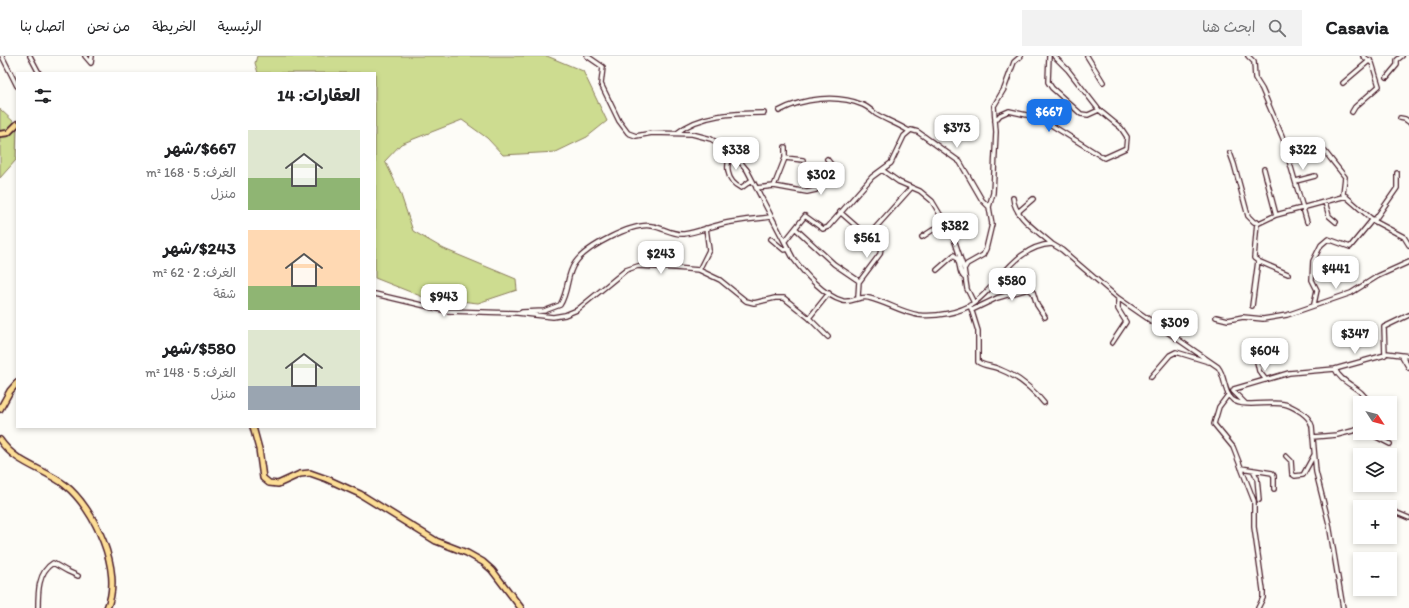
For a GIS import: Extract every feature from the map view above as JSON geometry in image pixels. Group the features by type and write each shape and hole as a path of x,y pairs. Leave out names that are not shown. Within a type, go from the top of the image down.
{"highway":[{"path":"0,409 10,391 16,384"},
{"path":"253,428 259,449 263,478 269,483 278,484 300,474 310,473 360,494 436,541 467,553 483,562 521,608"},
{"path":"0,440 8,451 22,462 64,484 77,498 90,516 101,536 109,561 111,594 107,608"}],"main road":[{"path":"0,134 8,133 16,125"}],"street":[{"path":"2,56 16,84"},
{"path":"30,56 38,72"},
{"path":"85,56 91,64 92,56"},
{"path":"587,56 603,67 601,84 619,121 628,133 636,136 677,133 692,134 711,139 732,152 747,170 771,217 806,275 830,293 843,300 850,301 862,296 877,300 899,310 918,315 947,313 972,304 1022,256 1037,247 1052,244"},
{"path":"964,269 967,264 983,256 986,251 992,224 989,207 993,189 993,161 996,137 994,104 1004,89 1014,62 1021,56"},
{"path":"1049,56 1048,82 1052,88 1081,114 1088,115 1099,110"},
{"path":"995,121 1000,115 1009,112 1040,118 1106,158 1125,149 1127,137 1120,126 1099,110 1068,70 1054,56"},
{"path":"1087,56 1103,82"},
{"path":"1248,56 1255,66 1255,78 1262,89 1273,117 1287,145 1288,157 1307,222"},
{"path":"1352,112 1378,88 1375,71 1370,60 1363,56"},
{"path":"1387,77 1397,65 1397,60 1402,56"},
{"path":"1343,83 1370,60"},
{"path":"779,111 794,103 825,99 864,105 877,114 909,130 915,130 956,158 982,200 989,207"},
{"path":"677,133 687,124 703,120 743,113 764,113"},
{"path":"1400,118 1409,122"},
{"path":"785,241 805,216 820,227 826,228 872,177 891,163 902,140 909,130"},
{"path":"1287,145 1297,144 1305,151 1318,144 1321,146 1345,178 1342,192 1374,220 1402,236 1409,245"},
{"path":"774,186 778,181 785,158 785,147"},
{"path":"732,152 727,167 730,176 737,186 741,188 752,180"},
{"path":"1230,153 1248,216 1251,220 1257,222 1276,215 1346,196"},
{"path":"785,158 803,160"},
{"path":"756,188 774,186 807,192 816,190 834,168 827,159"},
{"path":"1264,169 1276,215"},
{"path":"882,170 911,188 926,195 945,222 956,244 964,269 972,310 978,331 978,362 1000,369 1016,378 1035,391 1044,403"},
{"path":"1314,304 1317,290 1312,280 1313,263 1321,245 1328,239 1350,247 1374,220 1396,188 1397,173"},
{"path":"1296,182 1315,176"},
{"path":"868,236 911,188"},
{"path":"1013,198 1018,212 1052,244 1062,250 1118,298 1212,363 1222,372 1228,395 1236,402 1280,404 1292,407 1310,421 1317,479 1330,530 1343,608"},
{"path":"1018,212 1033,199"},
{"path":"1325,202 1329,216 1336,222"},
{"path":"840,212 881,246 881,252 859,282 858,297"},
{"path":"518,313 532,310 544,311 560,305 566,295 570,270 575,262 606,239 627,230 638,226 652,226 676,234 726,223 771,217"},
{"path":"922,237 945,222"},
{"path":"1257,222 1254,258 1288,274"},
{"path":"699,270 709,250 706,228"},
{"path":"796,229 834,264 859,282"},
{"path":"771,239 784,250 789,249"},
{"path":"937,270 954,255 957,258 960,273 965,278"},
{"path":"1252,306 1258,261"},
{"path":"1216,317 1228,320 1244,318 1270,318 1287,315 1314,304 1351,292 1382,274 1409,262"},
{"path":"376,294 447,311 518,313 553,317 565,315 577,310 597,296 626,270 638,266 699,270 720,280 746,301 754,303 774,298 784,298 809,318 828,337"},
{"path":"972,310 997,298 1028,289 1033,292 1037,305 1045,317"},
{"path":"809,318 830,293"},
{"path":"1112,343 1126,322 1118,309 1118,298"},
{"path":"1386,353 1384,327 1409,314"},
{"path":"1248,345 1254,348 1259,371 1266,380"},
{"path":"1151,377 1170,355 1176,352 1212,363"},
{"path":"1245,403 1233,390 1294,372 1335,369 1373,359 1386,353 1409,356"},
{"path":"1402,356 1409,368"},
{"path":"1335,369 1338,375 1364,396"},
{"path":"1228,395 1219,407 1214,424 1229,441 1254,501 1254,527 1264,590 1263,598 1258,608"},
{"path":"1313,437 1337,435 1353,431"},
{"path":"1382,440 1390,444"},
{"path":"1286,456 1291,461 1292,474 1298,476 1303,475 1314,455"},
{"path":"1241,468 1272,473 1274,476 1274,489"},
{"path":"1253,470 1258,482 1259,500"},
{"path":"1397,513 1409,518"},
{"path":"38,608 37,596 40,578 49,565 52,563 78,576"}],"green space":[{"path":"257,56 547,56 583,71 607,121 587,137 556,152 503,155 487,138 462,120 401,144 385,161 400,192 413,231 444,249 516,279 517,290 478,303 423,297 376,278 376,72 258,72 255,63"},
{"path":"0,109 16,124 16,160 0,178"}]}
